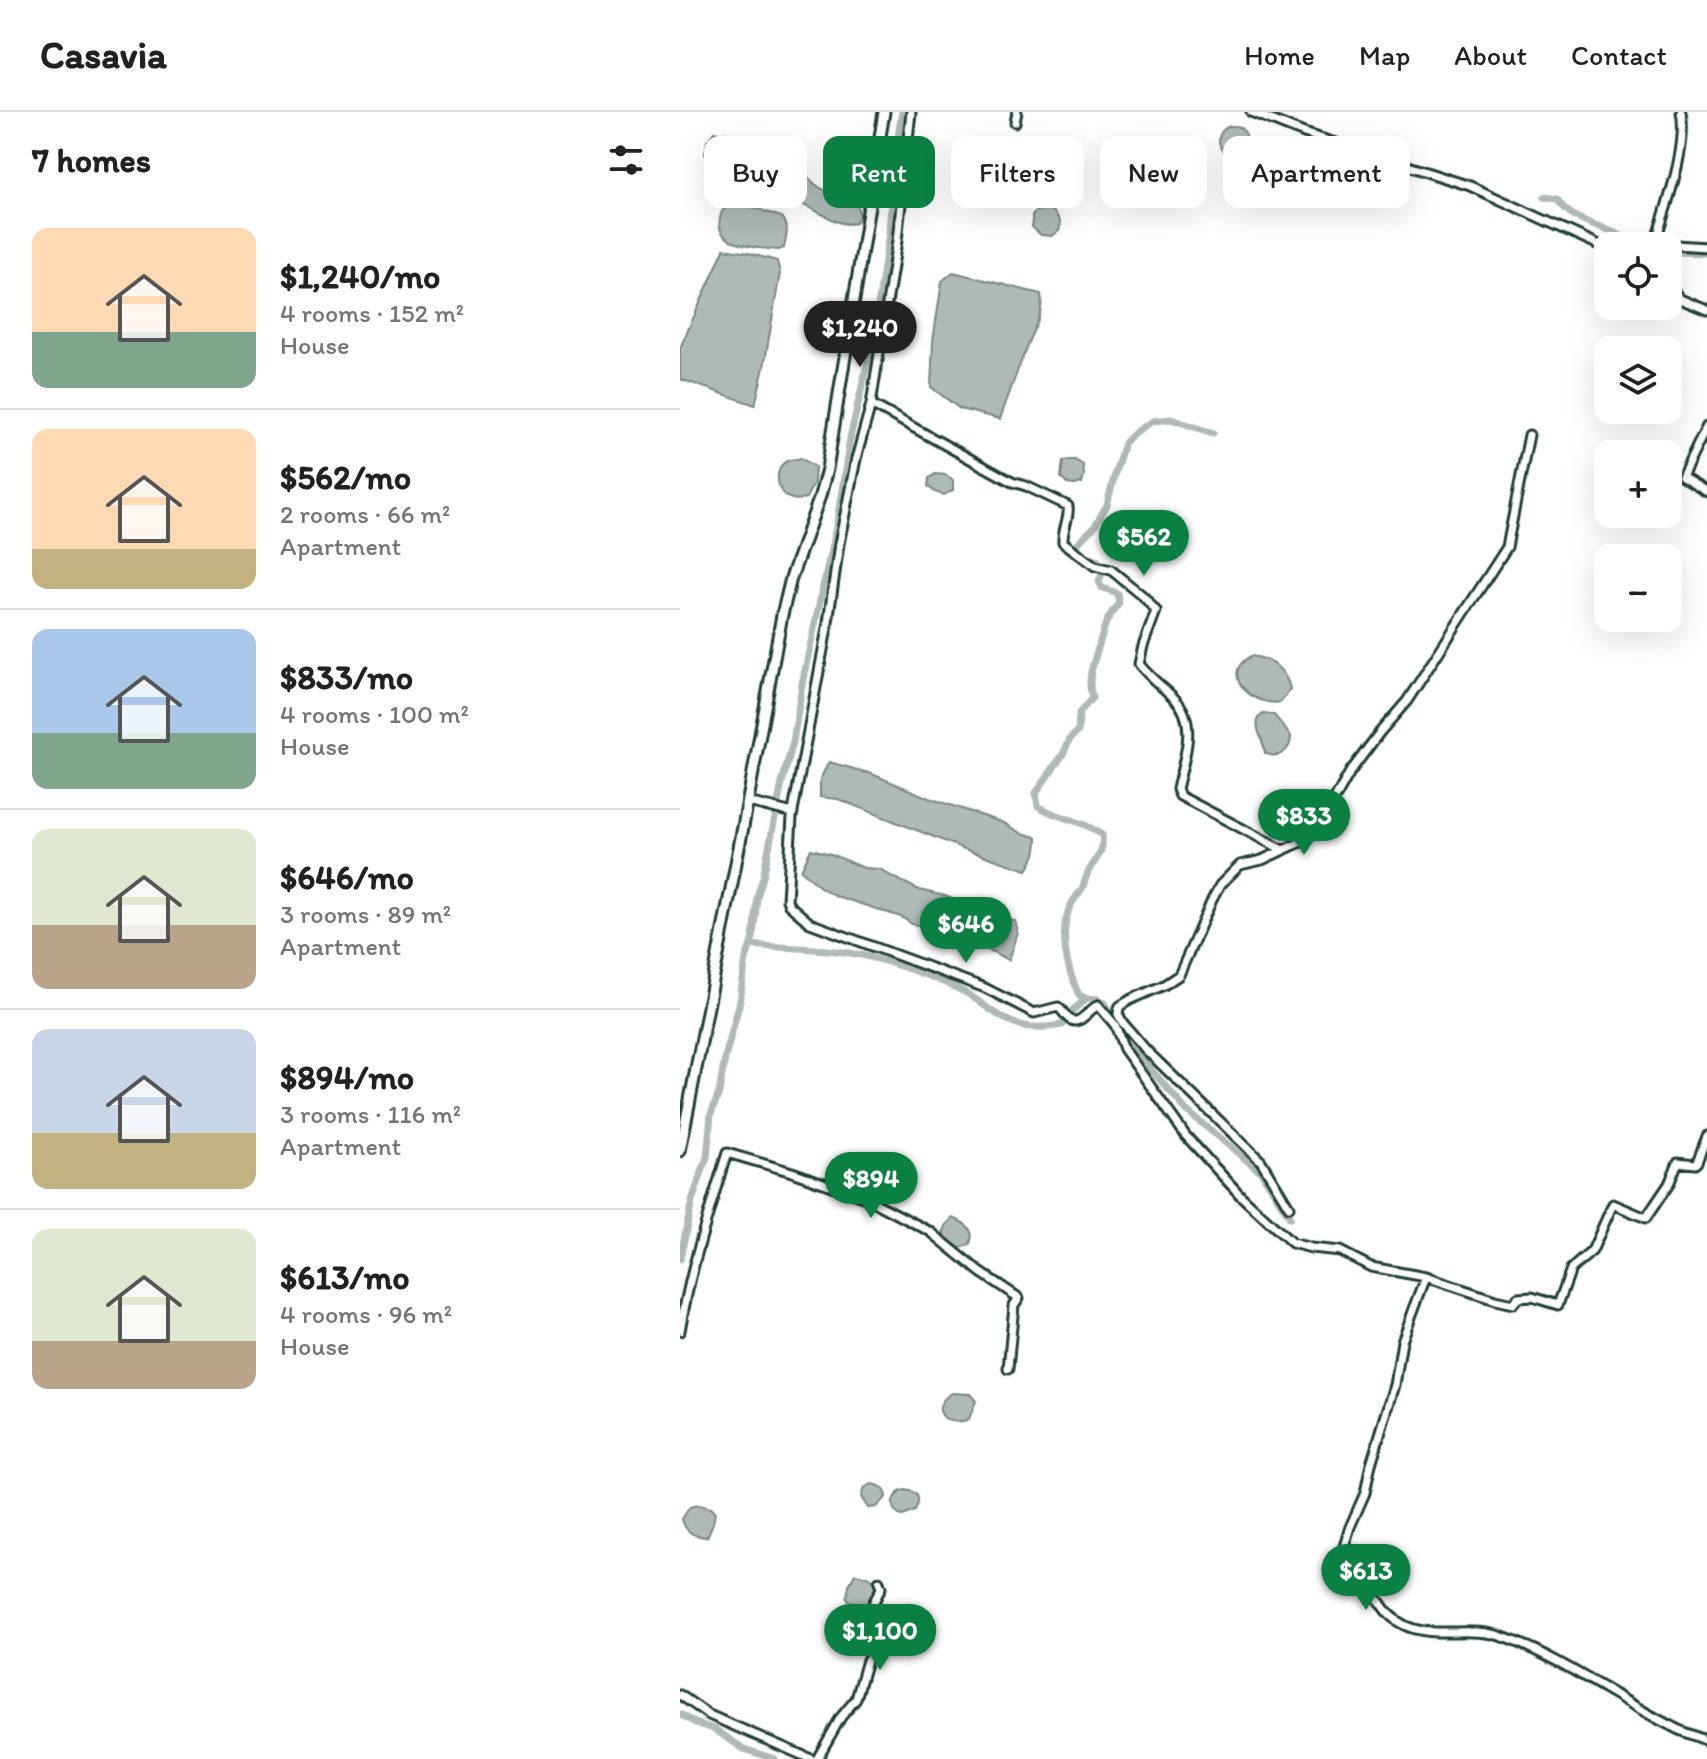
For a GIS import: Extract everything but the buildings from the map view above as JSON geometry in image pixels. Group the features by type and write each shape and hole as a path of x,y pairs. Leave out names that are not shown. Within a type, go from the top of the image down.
{"street":[{"path":"680,1151 782,615 793,569 827,469 884,112"},
{"path":"911,112 897,241 871,404 839,544 828,623 791,813 789,905 800,916 830,931 985,988 1034,1013 1058,1007 1071,1021 1076,1022 1098,1005 1115,1025 1124,1049 1186,1136 1241,1196 1292,1243 1340,1251 1371,1267 1426,1277 1495,1300 1513,1304 1518,1298 1532,1297 1558,1305 1571,1269 1592,1251 1613,1204 1646,1218 1669,1184 1678,1162 1695,1164 1707,1136"},
{"path":"1015,122 1017,112"},
{"path":"1251,112 1304,133 1470,186 1594,243"},
{"path":"1681,112 1683,125 1677,165 1657,237 1675,245 1707,247"},
{"path":"1682,300 1707,310"},
{"path":"871,404 1012,482 1068,506 1063,542 1086,561 1111,570 1156,611 1139,664 1184,709 1187,739 1177,789 1180,796 1283,850"},
{"path":"1707,426 1682,477 1707,492"},
{"path":"1289,1207 1261,1161 1146,1050 1123,1023 1118,1011 1122,1004 1179,975 1220,885 1240,865 1262,860 1305,840 1318,829 1350,772 1407,701 1507,547 1529,435"},
{"path":"748,802 791,813"},
{"path":"680,1331 700,1239 727,1153 866,1198 931,1232 980,1272 1019,1298 1014,1305 1008,1369"},
{"path":"1426,1277 1402,1341 1395,1385 1365,1493 1342,1553 1345,1573 1373,1592 1383,1609 1407,1627 1502,1637 1545,1656 1675,1728 1707,1741"},
{"path":"817,1759 841,1717 856,1699 867,1660 874,1651 876,1645 873,1638 861,1627 881,1588 879,1582"},
{"path":"680,1695 709,1715 811,1759"}],"shaded area":[{"path":"1228,127 1238,127 1246,135 1223,136 1223,150 1220,145 1220,135"},
{"path":"714,132 726,133 727,136 711,136"},
{"path":"807,175 823,189 823,208 859,209 856,223 837,221 807,206"},
{"path":"725,208 755,208 782,217 787,228 784,248 750,247 731,240 720,228 721,214"},
{"path":"1048,209 1055,213 1061,223 1059,231 1052,236 1041,235 1032,227 1032,216 1036,211"},
{"path":"724,249 777,261 780,273 755,405 680,379 680,348"},
{"path":"953,272 1041,294 1039,316 1000,419 960,409 931,387 933,341 942,281"},
{"path":"801,458 815,467 814,483 806,498 796,500 783,493 778,479 782,465"},
{"path":"1075,460 1083,465 1082,483 1067,484 1061,478 1063,461"},
{"path":"935,474 946,475 953,480 953,490 944,495 928,486 929,478"},
{"path":"1251,656 1271,662 1285,676 1290,689 1281,702 1260,700 1243,688 1238,672 1241,663"},
{"path":"1263,714 1274,715 1291,736 1289,746 1279,755 1265,753 1257,723"},
{"path":"829,762 872,774 1037,837 1032,862 1027,870 838,799 820,797 820,779"},
{"path":"811,849 864,868 880,869 919,890 945,896 1001,920 1016,921 1018,933 1009,960 973,942 836,896 801,870"},
{"path":"953,1218 969,1228 972,1236 969,1245 960,1248 943,1233"},
{"path":"952,1393 970,1394 976,1401 969,1419 953,1421 942,1415 940,1405"},
{"path":"871,1484 881,1488 886,1497 876,1507 868,1508 861,1497 864,1488"},
{"path":"905,1490 918,1496 918,1503 915,1511 903,1516 894,1508 893,1500"},
{"path":"698,1505 715,1513 707,1537 691,1533 682,1519 690,1507"},
{"path":"855,1574 875,1582 870,1604 858,1606 847,1599"}],"waterway":[{"path":"680,1259 692,1201 707,1157 711,1114 719,1093 740,1001 746,959 753,938 757,897 793,742 802,684 837,522 850,438 873,339 889,234 893,170 902,112"},
{"path":"1544,197 1557,199 1583,221 1612,232"},
{"path":"1682,252 1707,253"},
{"path":"1102,564 1084,556 1076,545 1094,527 1107,505 1124,443 1153,421 1171,419 1213,433"},
{"path":"1104,568 1099,582 1102,588 1117,593 1119,603 1106,624 1094,661 1090,679 1092,698 1079,713 1078,731 1036,793 1038,806 1086,825 1102,835 1100,853 1073,901 1065,925 1065,950 1071,974 1079,995 1105,1003 1148,1066 1187,1111 1261,1172 1290,1218"},
{"path":"751,945 828,950 874,958 944,982 1001,1017 1025,1026 1062,1025 1087,998"},
{"path":"680,1714 714,1729 744,1749 775,1759"}]}
